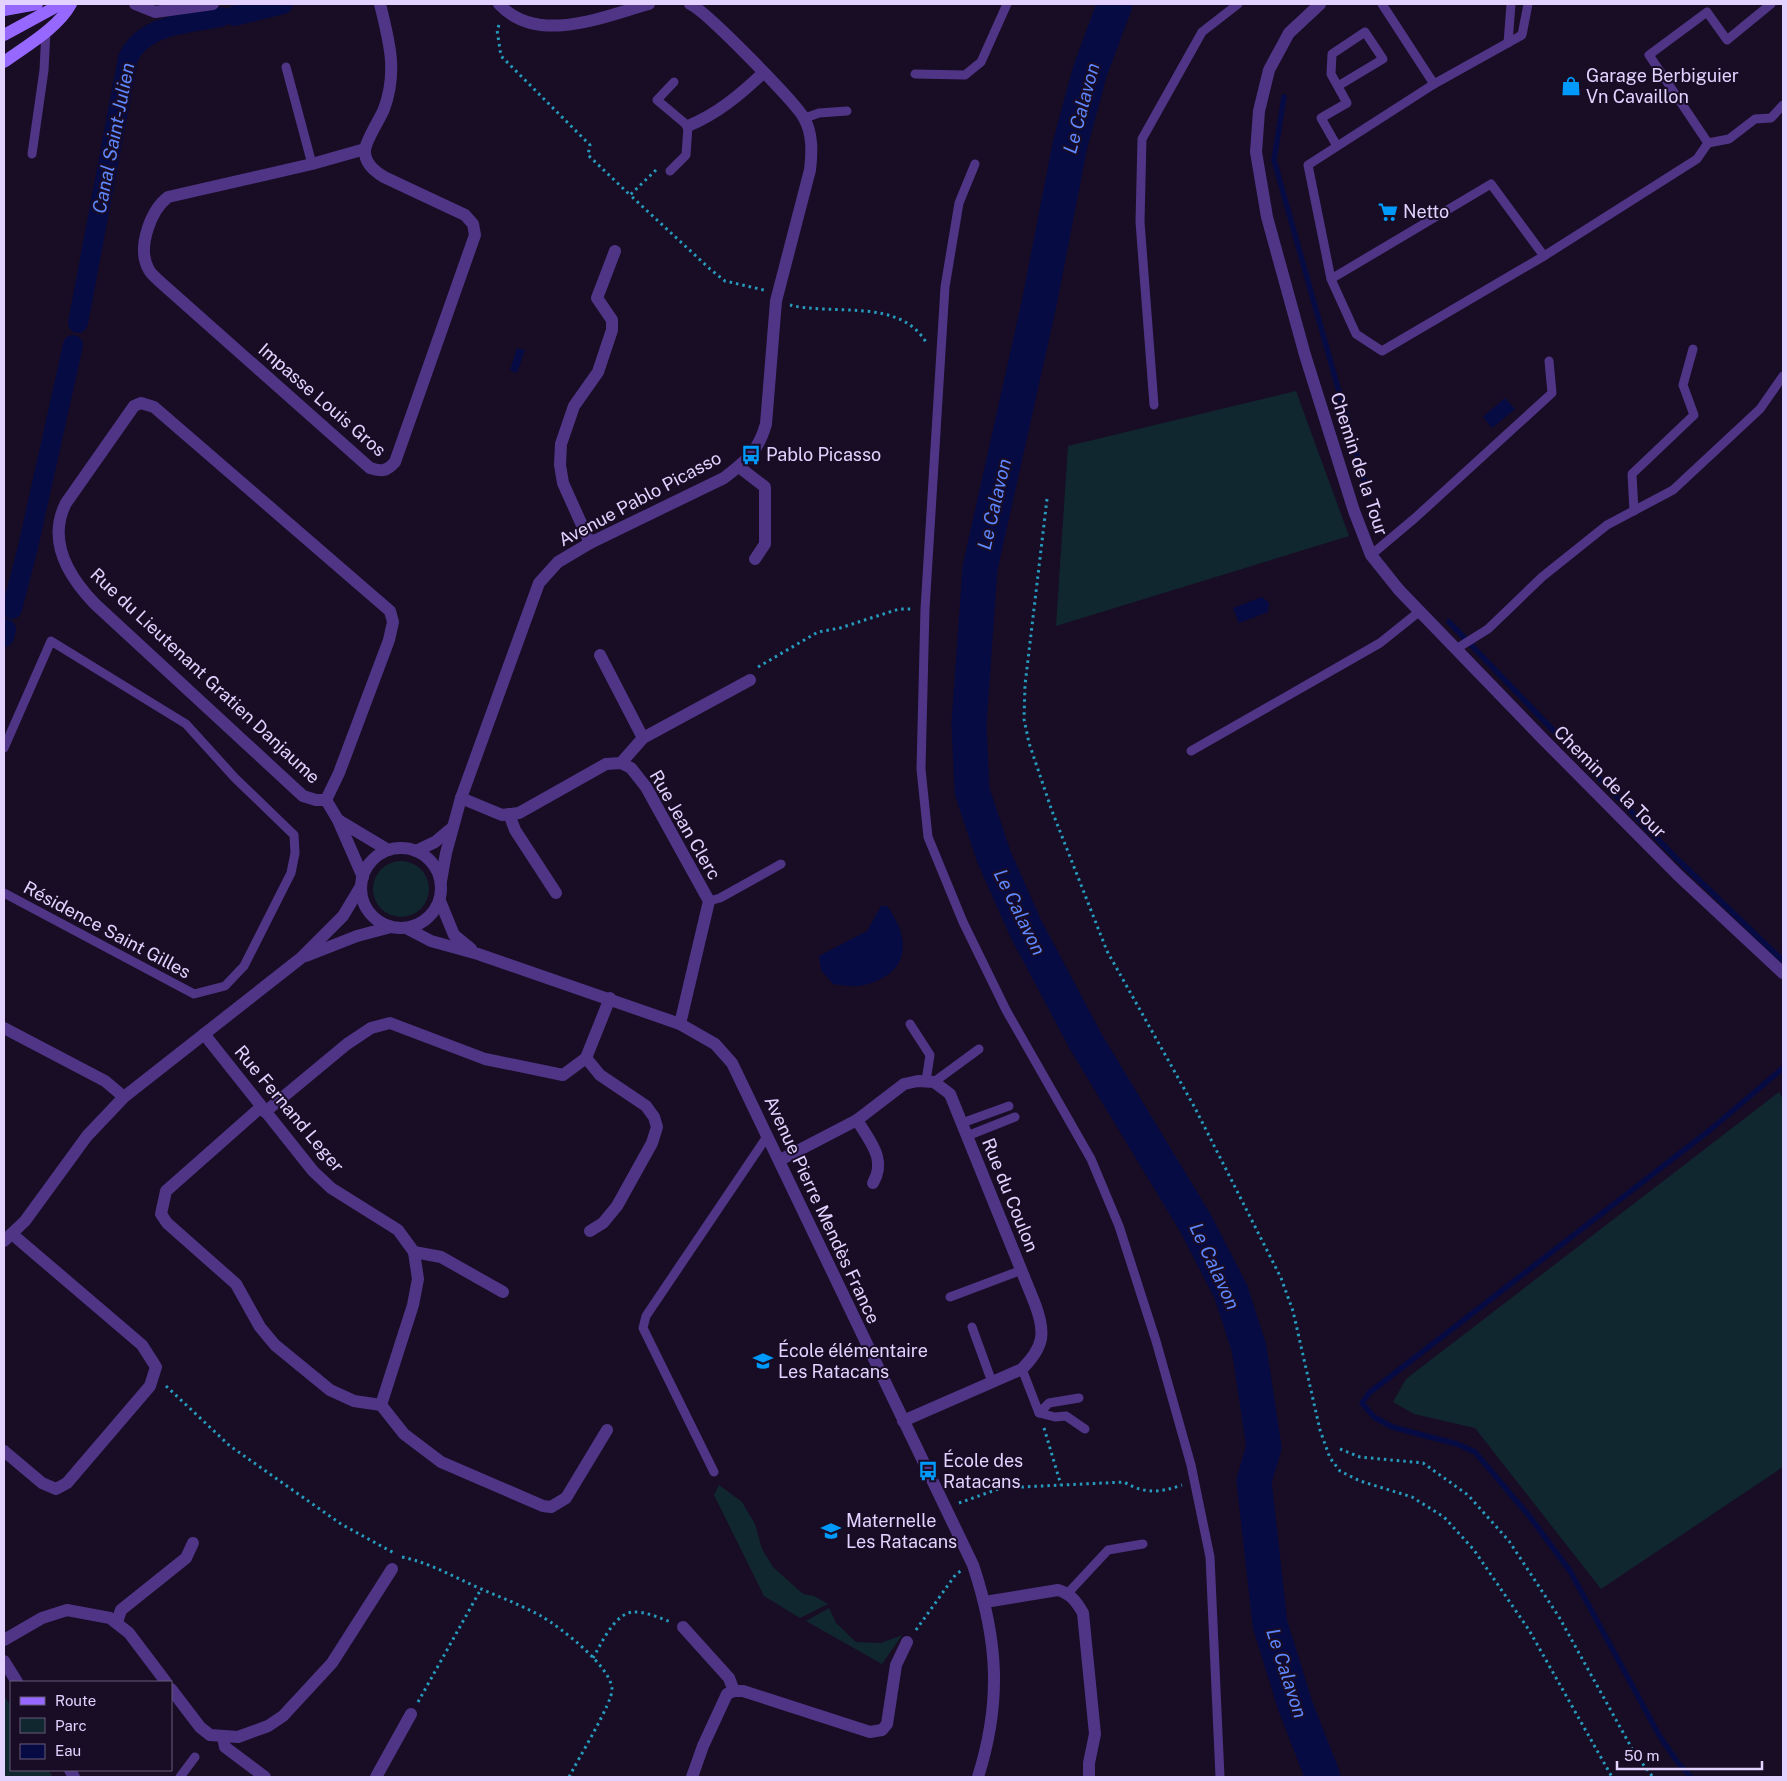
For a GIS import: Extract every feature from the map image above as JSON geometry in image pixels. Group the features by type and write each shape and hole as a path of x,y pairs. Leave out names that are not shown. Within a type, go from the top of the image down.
{"main road":[{"path":"4,10 37,4"},
{"path":"4,35 61,4"},
{"path":"4,62 46,31 67,11 71,4"}],"street":[{"path":"135,4 155,12 213,4"},
{"path":"365,149 390,92 392,56 380,4"},
{"path":"501,6 526,20 551,26 571,25 650,4"},
{"name":"Avenue Pablo Picasso","path":"441,881 461,798 539,583 558,562 590,543 724,478 739,466 761,443 766,424 776,301 813,152 804,118 763,73 694,4"},
{"name":"Chemin de la Tour","path":"1320,4 1290,32 1269,70 1259,111 1256,152 1267,216 1305,355 1354,511 1371,555 1456,649 1678,875 1783,973"},
{"path":"688,126 711,116 740,94 763,73"},
{"name":"Impasse Louis Gros","path":"365,149 366,159 374,171 464,215 473,224 475,235 395,462 387,470 379,472 370,468 158,280 148,268 146,244 153,212 168,197 312,164 365,149"},
{"path":"590,543 563,483 560,465 560,444 574,406 598,372 612,330 612,320 597,298 615,251"},
{"name":"Rue du Lieutenant Gratien Danjaume","path":"141,403 154,407 390,611 393,622 389,640 339,773 326,800 316,800 303,796 95,604 78,587 66,565 58,537 58,518 66,503 134,406 141,403"},
{"path":"739,466 765,487 765,544 755,559"},
{"path":"600,655 644,738"},
{"path":"461,798 502,815 519,813 606,764 621,763 644,738 750,680"},
{"name":"Rue Jean Clerc","path":"621,763 631,768 646,787 709,901 680,1024"},
{"path":"326,800 338,820 362,882 366,907 373,916 391,927"},
{"path":"509,814 515,830 556,893"},
{"path":"338,820 388,850"},
{"path":"416,851 436,842 453,827"},
{"path":"4,1451 42,1483 56,1489 67,1483 150,1386 156,1367 142,1345 8,1238 25,1221 87,1136 124,1096 301,958 343,916 372,861 388,850 407,848 416,851 432,863 441,881 440,901 427,919 406,928 391,927 357,936 301,958"},
{"name":"Avenue Pierre Mendès France","path":"440,901 454,935 478,954"},
{"name":"Avenue Pierre Mendès France","path":"406,928 431,941 478,954 610,998 680,1024 715,1044 732,1063 946,1508 972,1565 985,1602 996,1673 994,1713 978,1777"},
{"path":"607,1430 566,1498 551,1508 441,1462 404,1434 382,1405 354,1401 330,1390 275,1345 260,1327 236,1284 167,1224 161,1214 166,1191 263,1109 347,1044 371,1028 390,1023 485,1059 563,1075 586,1058 610,998"},
{"path":"4,1028 105,1081 124,1096"},
{"name":"Rue Fernand Leger","path":"204,1034 313,1171 331,1188 398,1230 414,1252 418,1279 413,1305 382,1405"},
{"path":"586,1058 600,1075 646,1106 654,1117 657,1127 652,1143 617,1206 603,1223 590,1231"},
{"path":"780,1160 858,1120 904,1084 930,1082"},
{"name":"Rue du Coulon","path":"903,1421 1022,1370 1036,1356 1041,1341 1042,1323 950,1094 930,1082"},
{"path":"858,1120 878,1156 880,1172 873,1183"},
{"path":"414,1252 441,1257 503,1292"},
{"path":"117,1622 121,1610 186,1558 193,1543"},
{"path":"172,1690 200,1727 210,1735 223,1738 238,1737 252,1733 283,1716 332,1663 392,1569"},
{"path":"985,1602 1058,1590 1068,1593 1083,1613 1096,1734 1089,1764 1089,1777"},
{"path":"4,1640 42,1618 67,1610 110,1618 129,1633 165,1681"},
{"path":"683,1627 729,1678 734,1691"},
{"path":"692,1777 703,1746 728,1694 734,1691 743,1691 876,1733 882,1730 886,1724 896,1665 907,1642"},
{"path":"4,1661 16,1681"},
{"path":"376,1777 411,1714"},
{"path":"223,1738 225,1747 265,1777"}],"lane":[{"path":"915,74 965,75 982,62 1007,4"},
{"path":"1154,405 1140,222 1142,139 1202,32 1238,4"},
{"path":"1382,4 1434,84"},
{"path":"1508,43 1510,4"},
{"path":"1528,4 1522,35 1434,84 1308,165 1331,279 1356,334 1382,351 1544,256 1697,159 1708,143 1729,139 1755,119 1771,118 1783,106"},
{"path":"1708,143 1649,55 1707,12 1727,40 1771,4"},
{"path":"32,154 44,70 46,31"},
{"path":"1337,146 1321,118 1347,103 1331,74 1332,54 1365,32 1383,59 1338,86"},
{"path":"286,67 312,164"},
{"path":"670,171 686,155 688,126 657,100 674,82"},
{"path":"804,118 818,114 846,111"},
{"path":"975,164 959,203 944,287 941,371 936,406 936,447 925,608 921,769 928,836 963,922 1006,1010 1091,1159 1119,1226 1156,1341 1194,1482 1210,1557 1220,1777"},
{"path":"1331,279 1492,184 1544,256"},
{"path":"1634,511 1632,474 1694,415 1683,385 1693,349"},
{"path":"1371,555 1415,518 1552,393 1549,361"},
{"path":"1456,649 1488,629 1542,577 1608,525 1673,490 1760,409 1783,376"},
{"path":"1191,751 1380,643 1420,611"},
{"name":"Résidence Saint Gilles","path":"4,748 50,641 186,724 235,778 294,835 295,853 291,873 244,966 225,986 194,994 4,893"},
{"path":"709,901 720,898 781,864"},
{"path":"910,1024 930,1055 930,1082"},
{"path":"930,1082 979,1049"},
{"path":"962,1123 1009,1106"},
{"path":"967,1136 1015,1117"},
{"path":"714,1472 643,1328 646,1316 768,1136"},
{"path":"950,1297 1022,1270"},
{"path":"972,1327 992,1382"},
{"path":"1022,1370 1039,1413"},
{"path":"1039,1413 1049,1403 1078,1398"},
{"path":"1039,1413 1055,1417 1066,1416 1085,1429"},
{"path":"1068,1593 1108,1550 1143,1544"},
{"path":"180,1777 194,1757"}],"path":[{"path":"501,6 497,30 501,56 590,145 588,155 710,270 725,281 766,291 776,301 805,309 875,311 905,322 926,341 941,371"},
{"path":"630,195 662,164"},
{"path":"1047,499 1025,685 1024,719 1029,743 1052,811 1107,951 1194,1108 1282,1278 1293,1311 1320,1430 1330,1458 1340,1472 1360,1481 1412,1497 1444,1516 1474,1550 1529,1630 1612,1777"},
{"path":"750,680 753,670 818,632 840,628 899,609 925,608"},
{"path":"155,1375 230,1446 341,1524 399,1556 425,1562 542,1617 568,1635 593,1658 610,1681 611,1697 569,1777"},
{"path":"1039,1413 1061,1485"},
{"path":"1340,1449 1360,1457 1423,1463 1468,1495 1509,1541 1559,1617 1635,1754 1653,1777"},
{"path":"946,1508 1001,1488 1124,1482 1138,1491 1160,1491 1194,1482"},
{"path":"907,1642 956,1574 972,1565"},
{"path":"411,1714 481,1589"},
{"path":"593,1658 616,1622 632,1612 683,1627"}],"green space":[{"path":"1296,391 1349,536 1056,626 1068,446"},
{"path":"401,861 412,863 421,869 427,878 429,889 427,900 421,909 412,915 401,917 390,915 381,909 375,900 373,889 375,878 381,869 390,863"},
{"path":"1779,1092 1783,1099 1783,1467 1601,1589 1475,1428 1414,1414 1393,1402 1406,1379"},
{"path":"719,1485 742,1502 755,1524 762,1549 773,1567 803,1594 814,1596 828,1604 800,1618 764,1596 714,1495"},
{"path":"829,1608 836,1623 856,1642 881,1643 902,1635 882,1664 806,1621"},
{"path":"4,1695 10,1705 10,1771 50,1771 52,1776 4,1777"}],"water":[{"path":"517,348 525,350 517,373 510,370"},
{"path":"1505,398 1515,409 1492,428 1483,417"},
{"path":"1262,597 1269,603 1268,612 1239,623 1233,608"},
{"path":"881,906 887,906 900,931 903,943 902,954 898,964 891,973 879,980 864,985 833,984 821,970 819,956 867,931"}],"waterway":[{"name":"Canal Saint-Julien","path":"234,16 283,4"},
{"name":"Le Calavon","path":"1115,4 1090,71 1070,145 1039,304 980,568 969,724 972,791 994,857 1026,929 1086,1042 1196,1224 1231,1292 1249,1348 1264,1447 1254,1481 1270,1624 1295,1705 1323,1777"},
{"name":"Canal Saint-Julien","path":"78,323 128,58 135,47 145,38 156,32 168,27 221,17"},
{"path":"1284,97 1274,160 1368,495"},
{"name":"Canal Saint-Julien","path":"12,609 28,547 73,345"},
{"path":"1449,622 1675,857 1783,961"},
{"name":"Canal Saint-Julien","path":"4,637 6,629"},
{"path":"1691,1777 1678,1763 1659,1735 1570,1571 1530,1517 1475,1452 1457,1444 1392,1427 1374,1417 1362,1403 1369,1393 1710,1130 1783,1068"}],"place":[{"name":"Garage Berbiguier Vn Cavaillon","path":"1571,86"},
{"name":"Netto","path":"1388,212"},
{"name":"Pablo Picasso","path":"751,455"},
{"name":"École élémentaire Les Ratacans","path":"763,1361"},
{"name":"École des Ratacans","path":"928,1471"},
{"name":"Maternelle Les Ratacans","path":"831,1531"}]}
